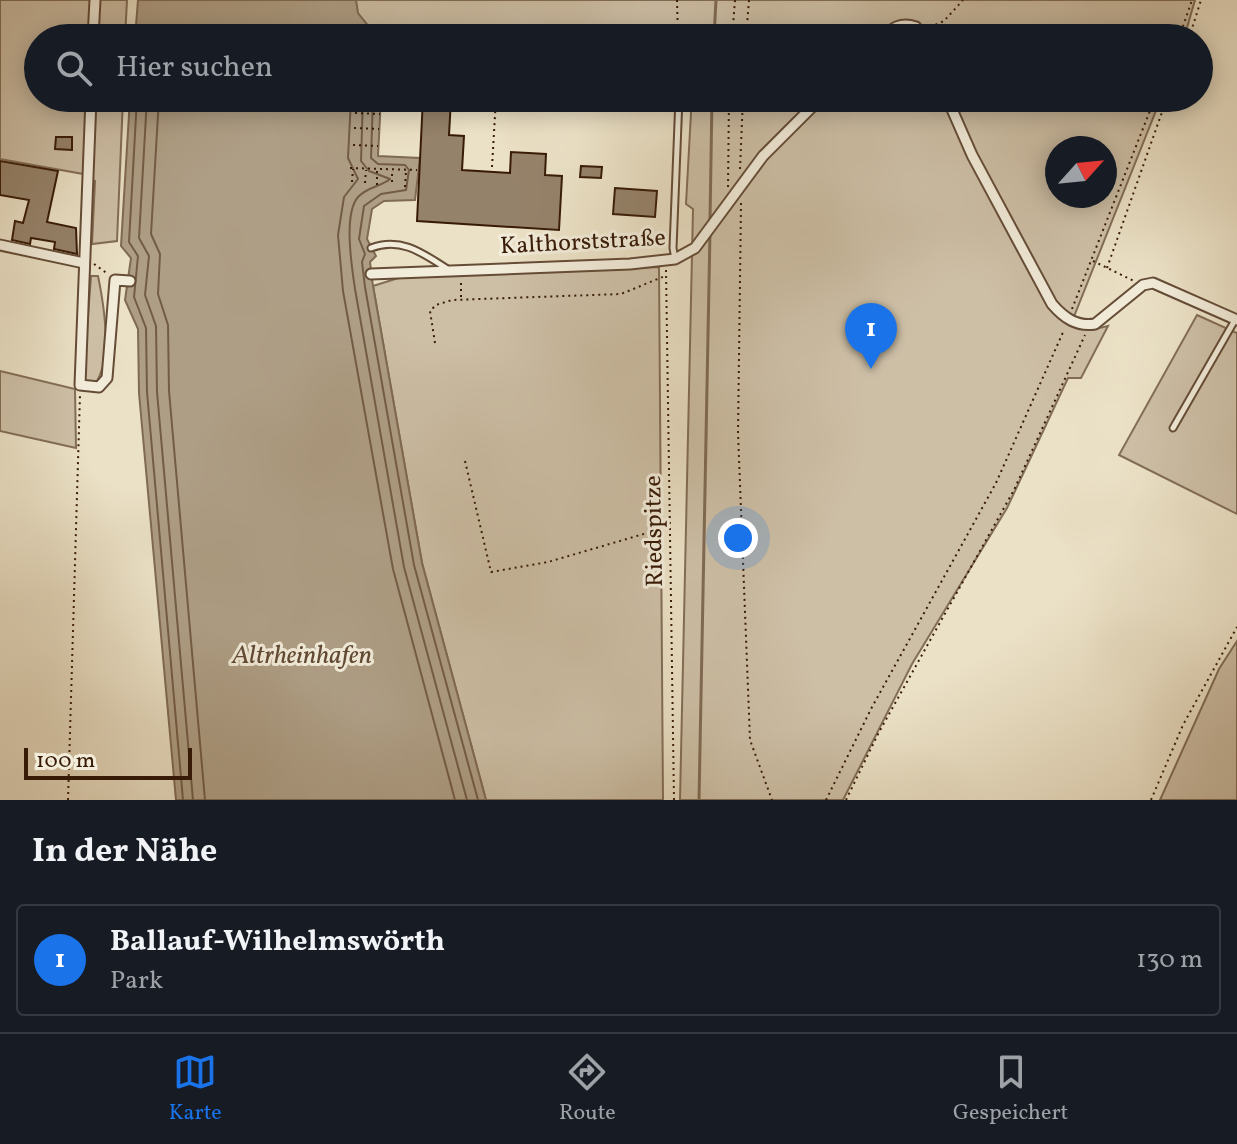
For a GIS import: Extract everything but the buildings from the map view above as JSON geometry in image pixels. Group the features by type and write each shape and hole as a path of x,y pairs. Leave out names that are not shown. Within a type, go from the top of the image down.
{"street":[{"path":"94,24 95,0"},
{"path":"90,112 80,385 99,387 107,378 115,280 130,281"},
{"name":"Kalthorststraße","path":"371,274 671,260 695,248 763,156 807,112"},
{"path":"953,112 972,155 1052,304 1068,320 1090,326 1104,321 1143,285 1163,284 1236,319"},
{"path":"0,245 84,263"}],"lane":[{"path":"671,260 678,112"},
{"path":"371,248 386,242 408,246 455,270"},
{"path":"1173,428 1236,319"}],"path":[{"path":"677,0 678,24"},
{"path":"733,24 735,0"},
{"path":"747,24 749,0"},
{"path":"936,24 944,21 963,0"},
{"path":"1184,24 1192,0"},
{"path":"1193,24 1201,0"},
{"path":"492,167 495,112"},
{"path":"725,187 728,112"},
{"path":"743,112 738,433 750,740 772,800"},
{"path":"1074,306 1150,112"},
{"path":"1107,268 1162,112"},
{"path":"355,113 380,114"},
{"path":"354,128 379,129"},
{"path":"353,145 378,146"},
{"path":"352,182 352,168 417,170"},
{"path":"365,183 366,168"},
{"path":"377,169 377,185"},
{"path":"392,169 392,182"},
{"path":"405,187 406,170"},
{"name":"Riedspitze","path":"671,260 666,276 674,800"},
{"path":"1092,260 1143,285"},
{"path":"96,265 115,280"},
{"path":"455,270 461,300"},
{"path":"435,343 430,311 436,305 461,300 621,294 666,276"},
{"path":"846,800 879,732 1014,490 1090,326"},
{"path":"826,800 871,709 996,483 1063,331"},
{"path":"68,800 80,385"},
{"path":"465,461 491,572 548,562 672,526"},
{"path":"1151,800 1183,725 1237,627"}],"shaded area":[{"path":"0,0 127,0 126,24 24,24 24,112 122,112 117,241 92,244 95,181 83,174 0,159"},
{"path":"353,0 1195,0 1188,24 357,24"},
{"path":"691,112 1155,112 1071,324 1091,330 1108,326 1081,378 1068,378 1007,508 912,664 843,800 680,800 693,209 686,204"},
{"path":"659,267 663,800 486,800 422,563 373,286 408,275"},
{"path":"91,276 98,276 106,332 104,361 95,384 83,383"},
{"path":"1197,315 1237,333 1237,514 1119,455"},
{"path":"0,371 75,389 76,448 0,431"},
{"path":"1237,641 1237,800 1160,800 1219,669"}],"water":[{"path":"138,0 356,0 358,13 367,24 136,24"},
{"name":"Altrheinhafen","path":"129,112 380,112 378,156 420,158 415,200 384,201 372,209 367,239 376,256 370,262 373,286 422,563 486,800 176,800 139,393 138,329 125,300 131,258 121,246"}],"waterway":[{"path":"715,24 716,0"},
{"path":"710,220 712,112"},
{"path":"699,800 710,232"}],"place":[{"name":"Ballauf-Wilhelmswörth","path":"871,369"}]}
